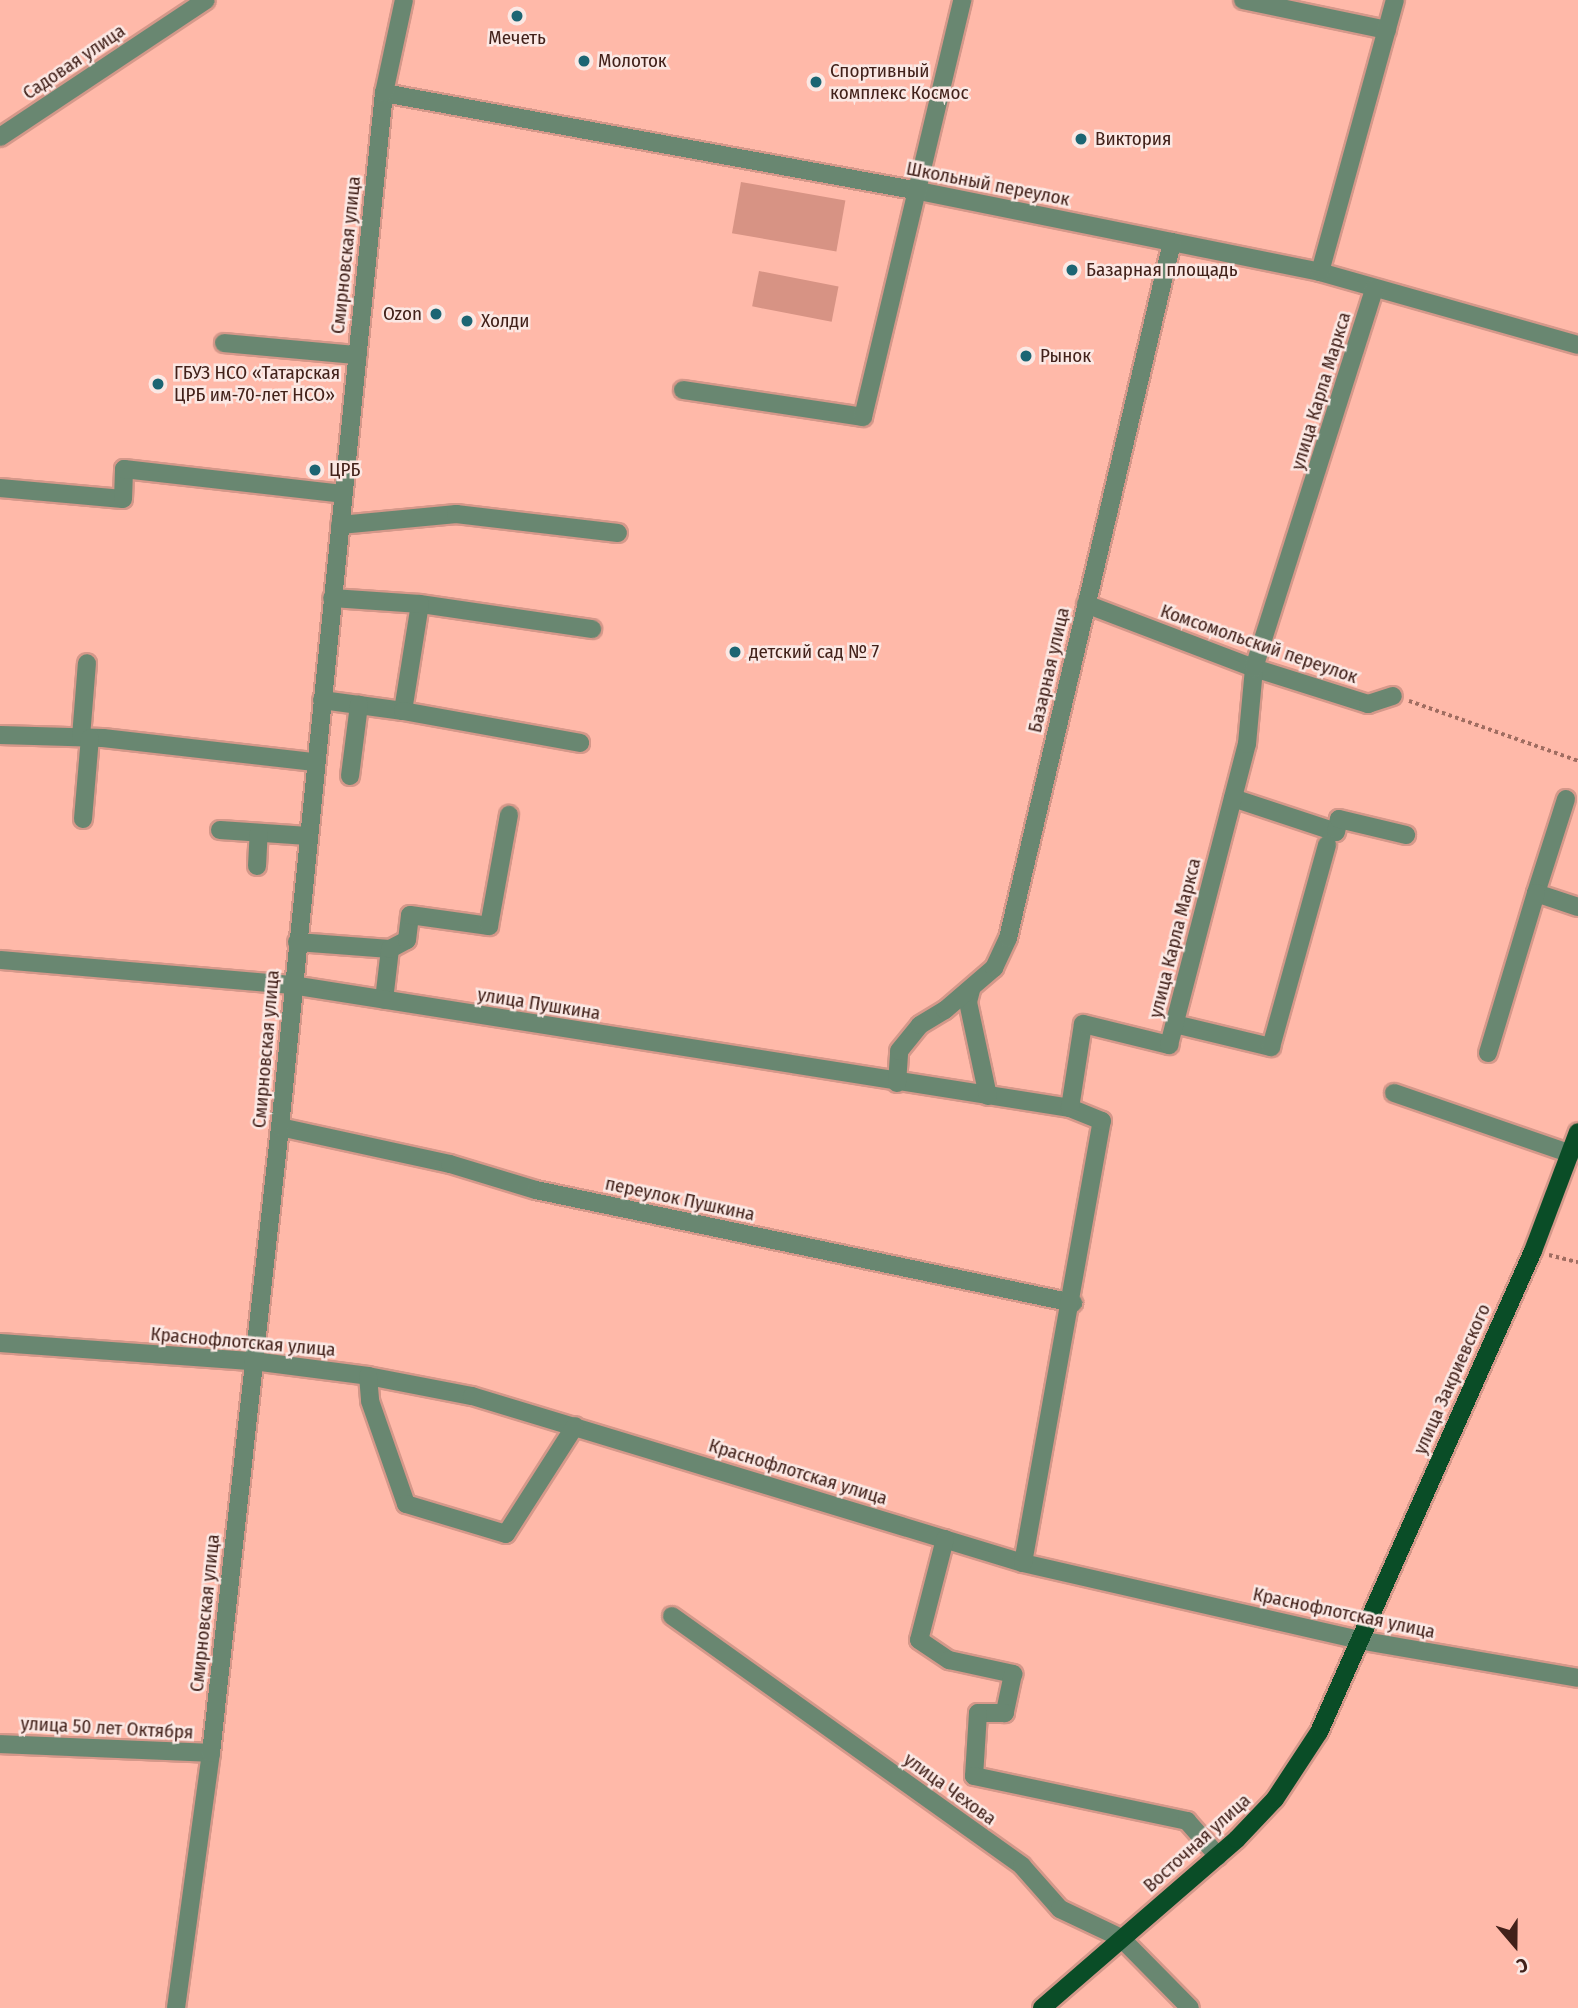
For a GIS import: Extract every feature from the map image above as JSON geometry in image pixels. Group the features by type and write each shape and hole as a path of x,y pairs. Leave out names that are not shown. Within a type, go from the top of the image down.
{"main road":[{"name":"улица Закриевского","path":"1358,1640 1533,1251 1578,1132"},
{"name":"Восточная улица","path":"1042,2008 1218,1856 1275,1799 1319,1732 1358,1640"}],"street":[{"name":"Садовая улица","path":"0,137 206,0"},
{"name":"Смирновская улица","path":"176,2008 211,1753 280,1127 292,985 384,93 404,0"},
{"path":"683,390 863,417 919,191 962,0"},
{"path":"1243,0 1387,30"},
{"path":"1320,272 1395,0"},
{"name":"Школьный переулок","path":"384,93 919,191 1320,272 1578,345"},
{"name":"Базарная улица","path":"897,1083 899,1051 920,1025 971,990 994,968 1008,938 1172,242"},
{"name":"улица Карла Маркса","path":"1070,1108 1083,1024 1169,1045 1247,744 1254,668 1374,289"},
{"path":"224,343 357,355"},
{"path":"0,488 123,499 124,469 343,495"},
{"path":"340,525 456,514 618,533"},
{"path":"332,598 419,604 592,629"},
{"path":"403,711 419,604"},
{"name":"Комсомольский переулок","path":"1086,604 1254,668 1368,704 1394,696"},
{"path":"83,818 87,663"},
{"path":"322,700 403,711 580,743"},
{"path":"350,776 359,705"},
{"path":"0,734 86,737 315,762"},
{"path":"1233,798 1336,832 1339,819 1406,835"},
{"path":"1488,1053 1566,799"},
{"path":"297,942 390,948 407,940 411,915 489,926 509,815"},
{"path":"220,830 308,836"},
{"path":"257,866 259,833"},
{"path":"1175,1024 1271,1047 1327,845"},
{"path":"1536,892 1578,907"},
{"path":"384,1000 390,948"},
{"name":"улица Пушкина","path":"0,960 292,985 897,1083 1070,1108"},
{"path":"971,990 968,1002 988,1096"},
{"path":"1394,1093 1571,1154"},
{"path":"1023,1563 1073,1303 1102,1121 1070,1108"},
{"name":"переулок Пушкина","path":"280,1127 450,1164 536,1190 1073,1303"},
{"name":"Краснофлотская улица","path":"0,1343 253,1361 368,1376 472,1396 1023,1563 1358,1640 1578,1678"},
{"path":"368,1376 370,1401 406,1504 506,1534 575,1426"},
{"path":"945,1539 919,1640 949,1660 1013,1674 1005,1713 978,1713 974,1776 1187,1821 1218,1856"},
{"name":"улица Чехова","path":"672,1616 1022,1866 1060,1909 1121,1938 1190,2008"},
{"name":"улица 50 лет Октября","path":"0,1744 211,1753"}],"path":[{"path":"1394,696 1578,761"},
{"path":"1533,1251 1578,1262"}],"shaded area":[{"path":"741,182 845,200 836,252 732,233"},
{"path":"759,271 839,286 832,322 752,306"}],"place":[{"name":"Мечеть","path":"517,16"},
{"name":"Молоток","path":"584,61"},
{"name":"Спортивный комплекс Космос","path":"816,82"},
{"name":"Виктория","path":"1081,139"},
{"name":"Базарная площадь","path":"1072,270"},
{"name":"Ozon","path":"436,314"},
{"name":"Холди","path":"467,321"},
{"name":"Рынок","path":"1026,356"},
{"name":"ГБУЗ НСО «Татарская ЦРБ им-70-лет НСО»","path":"158,384"},
{"name":"ЦРБ","path":"315,470"},
{"name":"детский сад № 7","path":"735,652"}]}
